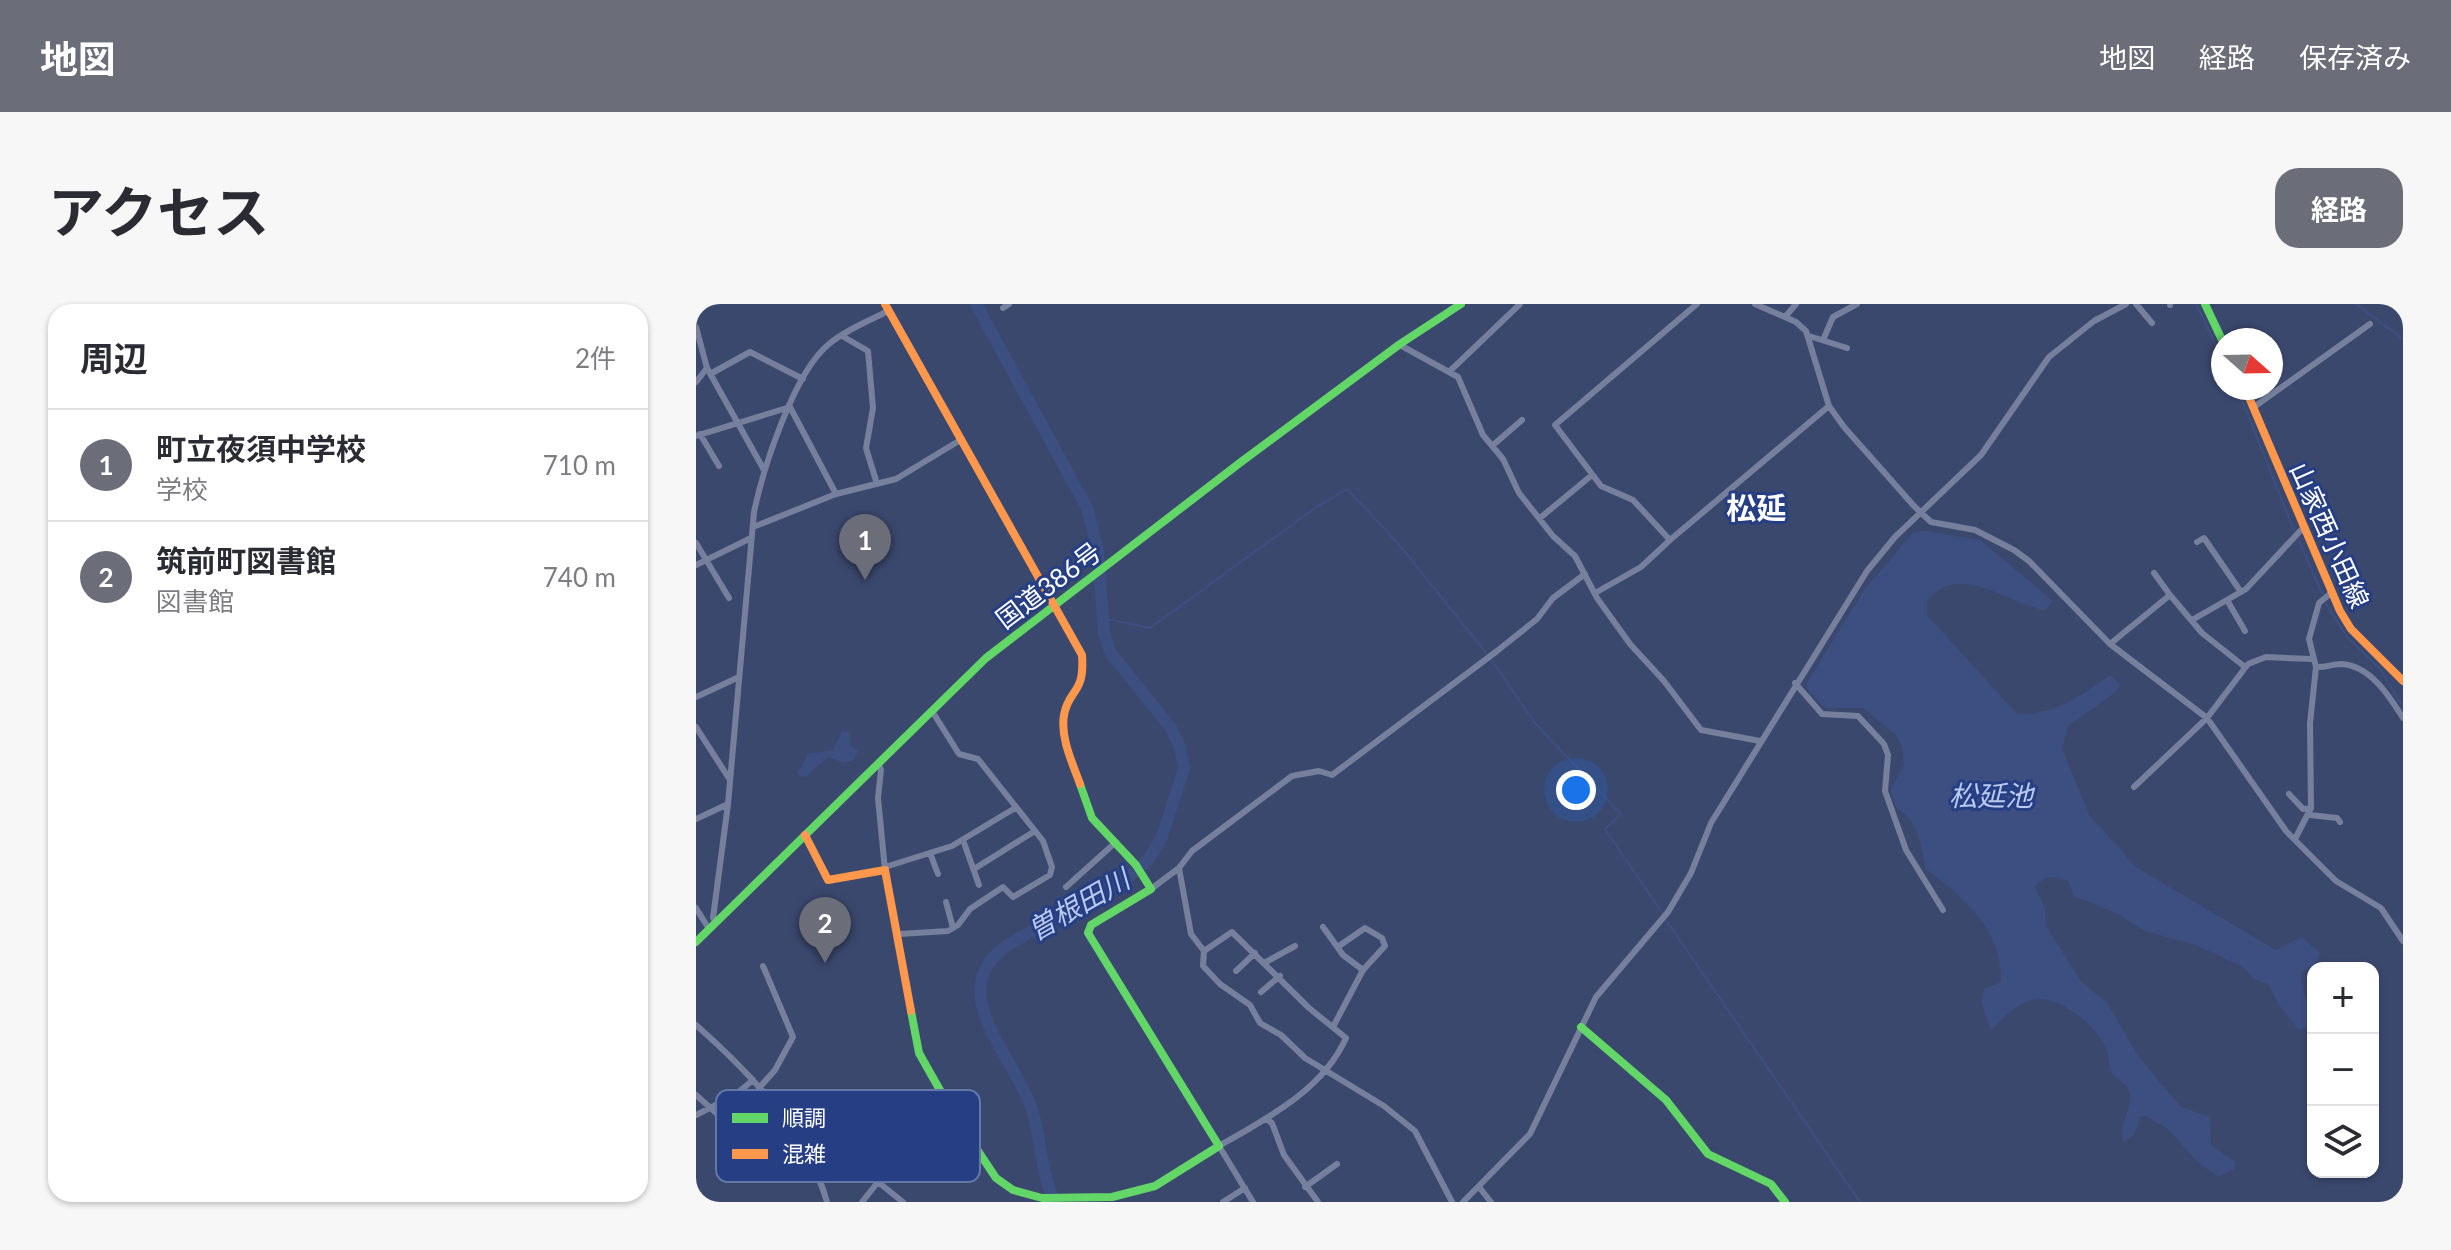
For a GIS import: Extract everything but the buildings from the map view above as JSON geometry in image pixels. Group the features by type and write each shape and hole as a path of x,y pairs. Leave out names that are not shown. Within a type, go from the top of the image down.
{"main road":[{"name":"国道386号","path":"696,942 986,658 1400,344 1461,304"},
{"path":"2205,304 2216,328"},
{"path":"887,307 1082,655 1084,679 1064,714 1066,744 1092,818 1136,865 1149,885 1091,925 1088,933 1219,1146 1155,1186 1112,1197 1068,1200 1042,1198 1013,1190 996,1178 980,1154"},
{"name":"山家西小田線","path":"2251,400 2331,593 2351,629 2403,681"},
{"path":"805,835 828,880 885,868 919,1053 940,1090"},
{"path":"1581,1027 1666,1100 1708,1154 1771,1184 1785,1202"}],"street":[{"path":"1451,370 1520,304"},
{"path":"1670,540 1633,500 1611,493 1592,475 1555,425 1697,304"},
{"path":"1785,317 1796,304"},
{"path":"1823,340 1833,317 1857,304"},
{"path":"1463,1202 1530,1134 1596,997 1668,912 1691,873 1711,823 1867,571 1921,512 1981,455 2049,357 2064,342 2114,307 2126,304"},
{"path":"2136,304 2152,323"},
{"path":"1758,305 1796,322 1809,336 1829,406 1844,427 1931,522 1975,530 2014,550 2110,644 2207,718 2295,839 2336,881 2381,908 2403,941"},
{"path":"716,922 713,918 728,804 751,538 764,470 803,379 820,352 887,307"},
{"path":"2254,407 2370,324"},
{"path":"697,332 709,371 734,422 764,470"},
{"path":"842,336 868,351 873,408 866,448 877,484"},
{"path":"1809,336 1847,348"},
{"path":"1400,344 1451,370 1467,395 1483,435 1511,474 1519,493 1553,536 1575,556 1595,593 1694,724 1701,730 1760,741"},
{"path":"696,382 709,371 750,352 803,379"},
{"path":"1595,593 1641,567 1829,406"},
{"path":"719,466 698,435 790,407"},
{"path":"790,407 836,494"},
{"path":"1492,446 1522,420"},
{"path":"753,527 836,494 896,479 962,439"},
{"path":"1540,518 1592,475"},
{"path":"2192,620 2241,592 2302,529"},
{"path":"696,565 751,538"},
{"path":"2197,542 2204,538 2241,592"},
{"path":"696,543 729,598"},
{"path":"2154,573 2208,639 2245,667"},
{"path":"1149,885 1179,868 1192,851 1292,776 1319,771 1332,775 1497,651 1537,619 1553,598 1585,574"},
{"path":"2295,839 2311,812 2310,723 2316,667 2311,659 2309,639 2319,603 2331,593"},
{"path":"2110,644 2170,595"},
{"path":"2227,600 2245,631"},
{"path":"2134,787 2207,718 2245,667 2266,657 2311,659"},
{"path":"2316,667 2341,664 2362,672 2389,693 2402,714"},
{"path":"696,697 739,677"},
{"path":"1795,683 1822,714 1858,716 1884,744 1888,755 1885,791 1906,850 1943,910"},
{"path":"899,934 938,933 953,928 970,909 1003,887 1013,897 1050,875 1052,867 1043,841 978,759 959,754 931,710"},
{"path":"696,727 730,780"},
{"path":"878,763 881,770 879,834 885,868 963,840 1015,808"},
{"path":"2289,794 2303,809 2337,818 2340,822"},
{"path":"696,809 698,818 728,804"},
{"path":"974,869 1035,831"},
{"path":"963,840 979,885"},
{"path":"1066,887 1116,842"},
{"path":"930,853 938,874"},
{"path":"1179,868 1191,934 1204,951 1203,966 1220,984 1250,1005 1260,1023 1281,1035 1305,1058 1327,1069 1415,1131 1452,1202"},
{"path":"946,902 953,928"},
{"path":"696,908 709,929"},
{"path":"1323,927 1343,955 1363,970"},
{"path":"1333,1027 1363,970 1385,946 1382,938 1360,928 1339,946"},
{"path":"1204,951 1229,932 1266,962 1309,1008 1346,1038 1327,1069 1266,1119 1219,1146 1253,1202"},
{"path":"1266,962 1295,946"},
{"path":"1236,971 1255,953"},
{"path":"696,1025 759,1088 775,1070 793,1037 763,966"},
{"path":"1261,992 1280,976"},
{"path":"738,1090 753,1080"},
{"path":"696,1095 716,1111"},
{"path":"696,1115 716,1104"},
{"path":"1266,1119 1305,1187 1318,1202"},
{"path":"1305,1187 1337,1164"},
{"path":"817,1182 827,1202"},
{"path":"864,1201 878,1182 903,1202"},
{"path":"1479,1187 1491,1202"},
{"path":"1223,1202 1245,1188"},
{"path":"696,1198 701,1202"}],"water":[{"name":"松延池","path":"1925,531 1980,540 2053,601 2045,610 1984,588 1954,584 1940,589 1927,601 1927,615 2016,713 2028,714 2054,708 2078,697 2110,675 2120,685 2117,691 2068,726 2062,749 2090,816 2137,868 2276,950 2302,937 2320,953 2317,962 2307,962 2307,969 2301,972 2307,999 2307,1027 2299,1030 2279,1005 2268,984 2254,979 2243,967 2196,945 2145,931 2118,914 2074,896 2068,881 2050,877 2035,887 2045,909 2046,926 2081,981 2108,1004 2138,1056 2181,1107 2210,1117 2211,1145 2236,1162 2234,1169 2218,1177 2198,1162 2168,1129 2146,1116 2140,1117 2134,1135 2123,1142 2129,1090 2113,1073 2106,1049 2094,1030 2066,1007 2045,999 2029,1000 1991,1030 1981,1002 1984,989 2001,982 1995,947 1988,931 1967,904 1926,869 1915,827 1897,809 1890,791 1904,765 1902,746 1895,734 1863,708 1825,708 1807,689 1807,683 1864,590 1913,533"},
{"path":"842,731 850,733 850,745 858,751 854,760 844,763 828,757 806,777 797,775 808,754 833,750"}],"waterway":[{"name":"曽根田川","path":"976,304 1087,508 1098,551 1104,633 1110,652 1171,728 1180,747 1184,768 1162,837 1148,860 1127,878 1006,946 988,964 981,983 981,1003 988,1024 1031,1107 1046,1179 1055,1202"},
{"path":"2196,304 2211,335"},
{"path":"2356,304 2403,339"},
{"path":"2242,400 2294,530"},
{"path":"1102,618 1150,628 1315,508 1347,489 1397,542 1487,654"},
{"path":"2299,541 2322,593"},
{"path":"2326,604 2347,637 2381,670 2401,704"},
{"path":"1491,659 1534,722 1621,814 1605,829 1663,914"},
{"path":"1666,920 1860,1202"}],"traffic: fast":[{"path":"696,942 986,658 1241,462 1400,344 1461,304"},
{"path":"2205,304 2216,328"},
{"path":"980,1154 996,1178 1013,1190 1042,1198 1112,1197 1155,1186 1219,1146 1088,933 1091,925 1151,889 1136,865 1092,818 1080,784"},
{"path":"911,1011 919,1053 940,1090"},
{"path":"1581,1027 1666,1100 1708,1154 1771,1184 1785,1202"}],"traffic: slow":[{"path":"885,304 1082,655 1081,677 1066,706 1063,724 1068,751 1080,784"},
{"path":"2250,400 2340,611 2351,629 2403,681"},
{"path":"805,835 828,880 885,870 911,1011"}],"place":[{"name":"町立夜須中学校","path":"865,580"},
{"name":"筑前町図書館","path":"825,963"}],"district":[{"name":"松延","path":"1756,507"}]}
